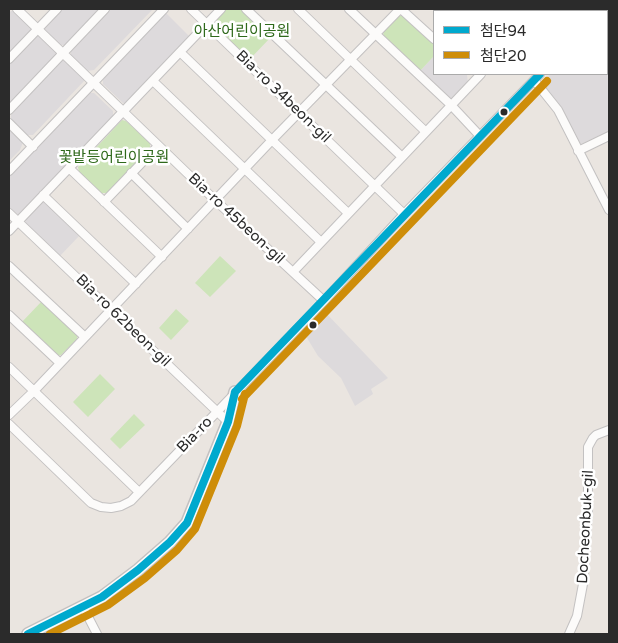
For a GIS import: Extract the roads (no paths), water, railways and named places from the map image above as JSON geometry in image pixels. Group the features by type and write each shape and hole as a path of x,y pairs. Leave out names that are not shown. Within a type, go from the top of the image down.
{"main road":[{"path":"28,634 102,597 138,570 170,542 187,523 228,422 235,392"}],"street":[{"name":"Bia-ro 45beon-gil","path":"17,9 158,146 324,301"},
{"path":"9,59 57,9"},
{"path":"9,110 105,9"},
{"path":"9,171 164,9"},
{"name":"Bia-ro 34beon-gil","path":"191,9 404,214"},
{"path":"9,231 221,9"},
{"path":"246,9 402,157"},
{"path":"298,9 426,132"},
{"path":"349,9 480,136"},
{"path":"9,415 112,310 325,85 401,9 433,38"},
{"path":"180,52 348,213"},
{"path":"374,185 426,132 477,75"},
{"name":"Bia-ro","path":"9,424 91,503 106,508 122,506 131,501 539,75"},
{"path":"534,80 558,110 609,210"},
{"path":"153,81 321,242"},
{"path":"9,123 32,147"},
{"path":"578,150 609,136"},
{"path":"104,202 158,146"},
{"path":"69,168 162,257"},
{"path":"131,173 188,229"},
{"name":"Bia-ro 45beon-gil","path":"293,272 374,185"},
{"path":"43,195 136,284"},
{"name":"Bia-ro 62beon-gil","path":"9,213 228,422"},
{"path":"9,266 85,337"},
{"path":"9,315 60,363"},
{"path":"9,367 139,492"},
{"name":"Docheonbuk-gil","path":"569,634 577,616 584,584 588,510 588,447 596,435 609,430"},
{"path":"83,607 97,634"}],"park label":[{"name":"아산어린이공원","path":"242,32"},
{"name":"꽃밭등어린이공원","path":"114,158"}]}
